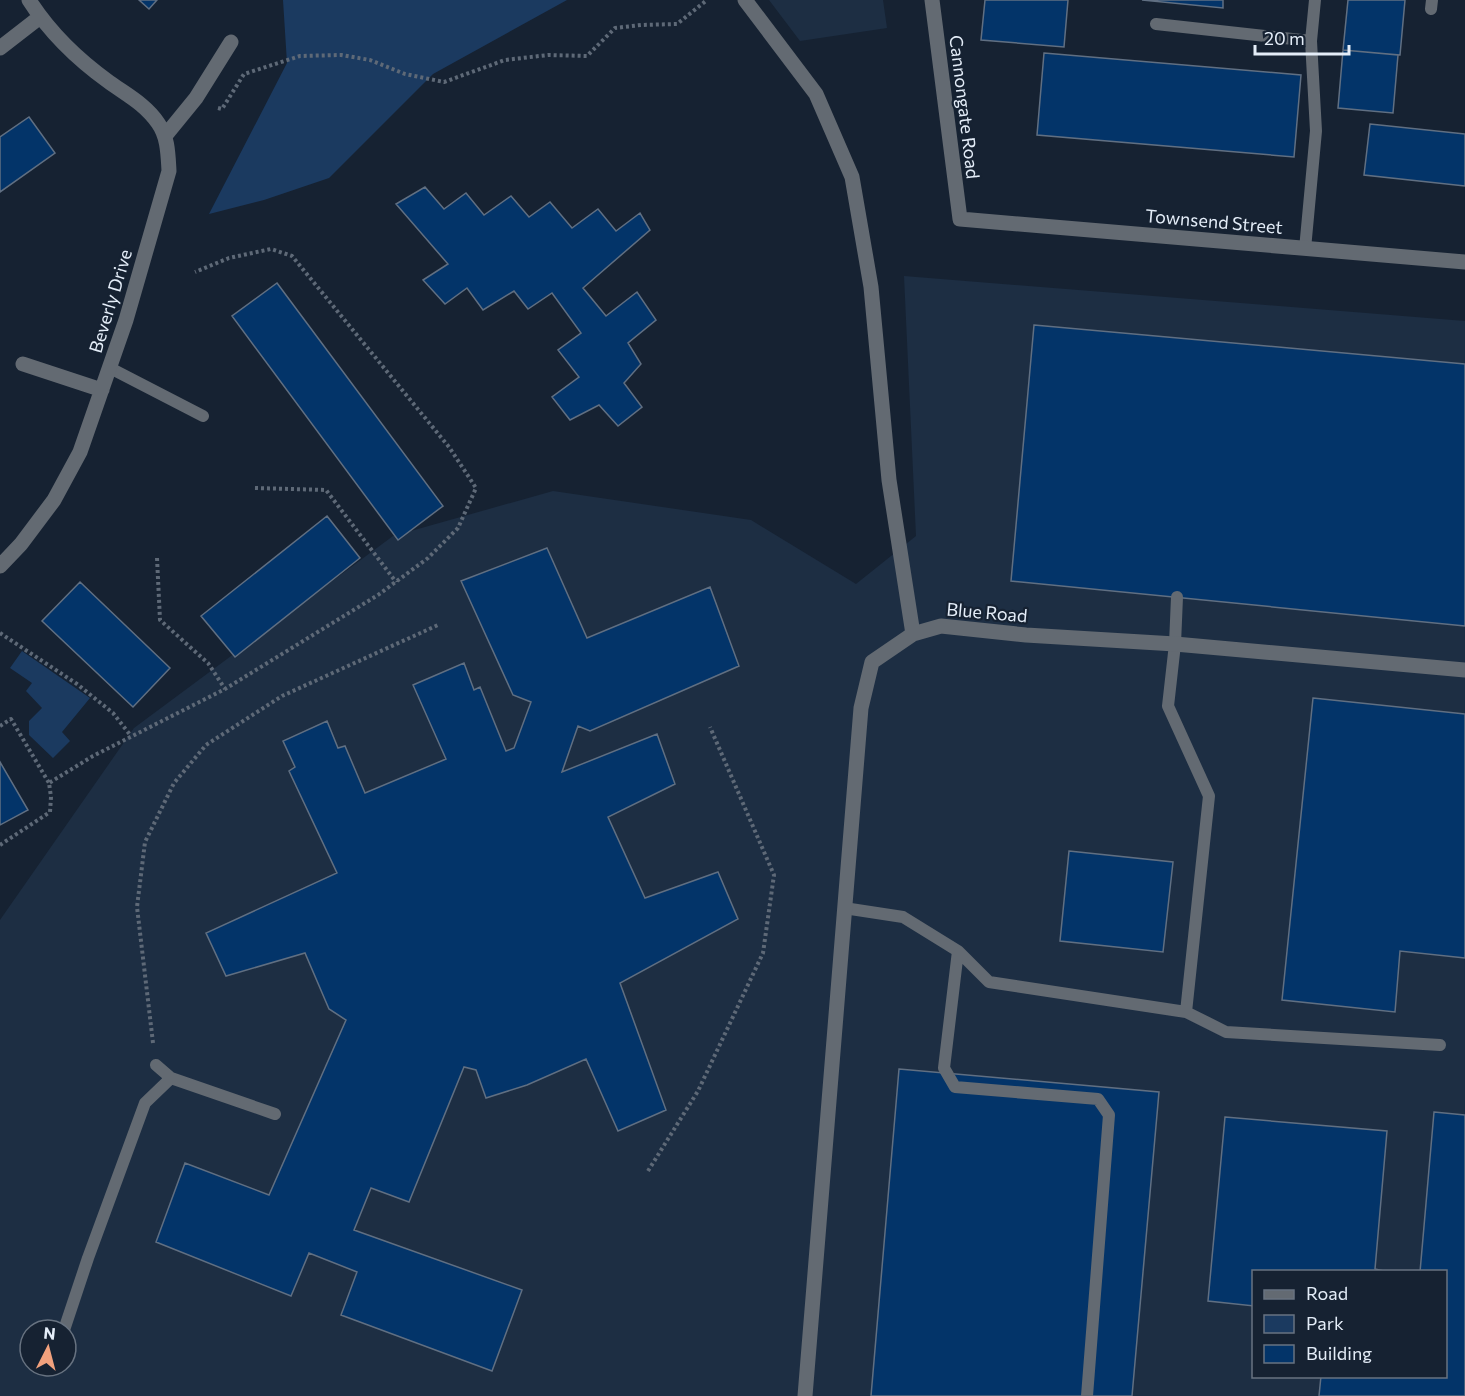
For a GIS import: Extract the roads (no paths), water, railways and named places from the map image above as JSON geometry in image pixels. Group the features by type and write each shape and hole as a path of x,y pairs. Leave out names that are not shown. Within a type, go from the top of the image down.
{"street":[{"path":"29,0 40,17 69,50 108,81 144,105 165,136 196,98 231,42"},
{"path":"745,0 816,94 852,177 871,287 888,470 913,634"},
{"name":"Cannongate Road","path":"932,0 960,219"},
{"path":"0,48 40,17"},
{"name":"Beverly Drive","path":"0,566 21,544 54,500 80,452 110,368 169,171 168,146 165,136"},
{"name":"Townsend Street","path":"960,219 1465,262"},
{"path":"23,364 102,390"},
{"name":"Blue Road","path":"805,1396 861,708 872,662 913,634 941,626 1026,635 1175,644 1465,670"}],"lane":[{"path":"1305,249 1316,131 1311,40 1315,0"},
{"path":"1156,24 1311,40"},
{"path":"110,368 203,416"},
{"path":"1177,597 1175,644 1168,706 1209,796 1186,1012"},
{"path":"844,908 903,917 958,951 989,981 1186,1012 1226,1032 1440,1045"},
{"path":"958,951 944,1068 955,1087 1098,1099 1109,1115 1087,1396"},
{"path":"156,1065 171,1078 275,1114"},
{"path":"68,1318 146,1103 171,1078"}]}
